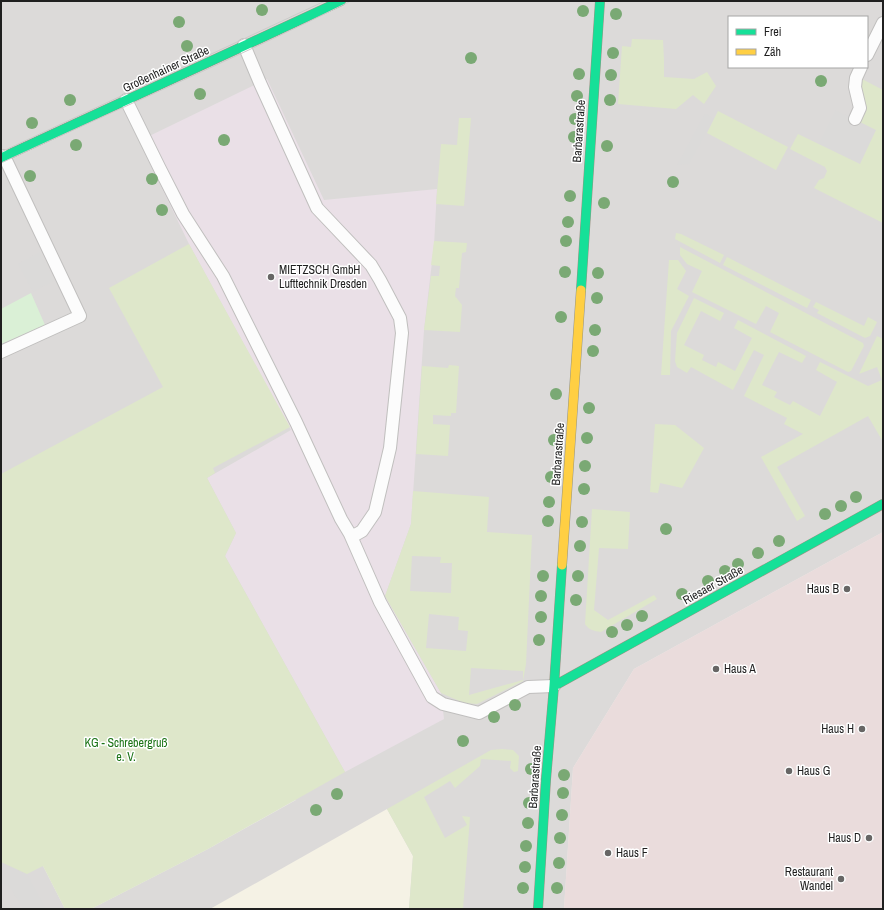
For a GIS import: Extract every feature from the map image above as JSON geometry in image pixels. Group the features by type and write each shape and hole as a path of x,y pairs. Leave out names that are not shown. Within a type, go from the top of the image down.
{"street":[{"name":"Großenhainer Straße","path":"3,157 341,1"},
{"name":"Barbarastraße","path":"538,909 600,1"},
{"name":"Riesaer Straße","path":"554,686 883,504"}],"lane":[{"path":"868,53 883,22"},
{"path":"244,45 317,208 371,265 400,318 402,333 390,448 376,512 362,531 355,535 350,534"},
{"path":"855,119 860,108 855,87 856,78 861,68"},
{"path":"126,100 158,167 183,214 222,276 296,422 350,534 380,602 432,697 443,704 479,713 528,687 554,686"},
{"path":"1,352 80,316 3,157"}],"shaded area":[{"path":"1,1 883,1 883,532 634,669 573,768 564,909 91,909 208,849 296,800 1,474"},
{"name":"MIETZSCH GmbH Lufttechnik Dresden","path":"267,79 324,200 437,189 434,245 424,330 411,524 385,596 441,693 444,719 345,772 225,556 236,533 207,478 291,430 189,244 139,141"},
{"path":"835,110 877,130 860,164 818,144"},
{"path":"705,113 714,119 689,164 677,165"},
{"path":"40,252 54,281 33,292 18,264"},
{"path":"883,532 883,909 564,909 573,768 634,669"},
{"path":"1,785 43,866 65,909 1,909"},
{"path":"387,809 413,856 409,909 210,909"},
{"path":"1,862 27,874 46,909 23,909 10,887 1,883"}],"green space":[{"path":"632,39 663,40 664,77 694,79 707,72 716,86 704,104 693,95 676,109 618,104 622,46 631,47"},
{"path":"862,79 883,90 883,223 814,188 819,180 824,178 827,171 825,167 790,149 798,134 860,164 876,130 860,122 866,109 860,87"},
{"path":"718,111 788,147 776,170 707,133"},
{"path":"459,118 471,118 464,206 436,204 441,144 457,145"},
{"path":"676,233 724,255 720,263 675,239"},
{"path":"434,241 467,243 466,252 462,253 459,288 456,288 455,296 462,305 460,332 424,330 431,276 439,276 440,266 431,265"},
{"name":"KG - Schrebergruß e. V.","path":"189,244 290,427 213,468 215,473 207,478 236,533 225,556 345,772 208,849 91,909 65,909 43,866 27,874 1,862 1,474 163,387 109,288"},
{"path":"680,247 863,343 864,346 851,371 848,372 770,332 779,313 766,306 756,324 692,292 702,271 687,264 680,255"},
{"path":"727,257 811,300 807,308 723,265"},
{"path":"669,260 678,260 686,271 677,289 689,296 671,331 670,375 661,375"},
{"path":"31,293 45,325 1,344 1,309"},
{"path":"694,298 724,313 720,321 701,311 684,345 704,355 702,360 716,367 718,362 735,371 752,338 734,328 738,320 806,356 802,363 779,352 762,385 777,392 774,397 790,405 793,401 820,416 837,382 816,370 820,362 868,386 882,380 877,367 859,374 877,336 883,339 883,442 868,416 777,467 805,516 797,521 761,457 803,434 784,424 787,418 744,396 764,355 754,350 733,390 691,367 687,373 677,367 675,361 677,333"},
{"path":"816,302 864,326 868,317 877,322 870,336 865,338 817,313 819,310 813,307"},
{"path":"449,365 459,366 456,413 451,413 451,416 433,415 433,424 450,425 448,456 416,454 422,366 448,368"},
{"path":"655,424 675,425 704,448 682,488 660,483 658,493 650,492"},
{"path":"413,491 489,497 487,532 532,535 526,664 523,681 477,704 464,703 441,693 385,596 411,524","holes":["412,556 441,557 440,563 452,563 451,593 410,591","429,614 459,617 458,630 468,631 466,651 426,648","471,668 523,671 523,680 469,695"]},
{"path":"592,509 630,512 628,549 599,548 594,610 608,620 654,595 657,599 601,632 588,628 585,624"},
{"path":"491,750 513,750 519,756 518,771 514,772 510,768 511,761 481,759 480,766 455,788 450,781 424,797 445,838 467,825 462,816 470,817 463,909 409,909 413,856 387,809"}],"tram line":[{"path":"1,152 325,1"},
{"path":"1,163 221,63 351,1"}],"traffic: fast":[{"path":"1,158 341,1"},
{"path":"581,290 600,1"},
{"path":"554,686 883,504"},
{"path":"538,909 562,565"}],"traffic: slow":[{"path":"562,565 581,290"}],"place":[{"name":"MIETZSCH GmbH Lufttechnik Dresden","path":"271,277"},
{"name":"Haus B","path":"847,589"},
{"name":"Haus A","path":"716,669"},
{"name":"Haus H","path":"862,729"},
{"name":"Haus G","path":"789,771"},
{"name":"Haus D","path":"869,838"},
{"name":"Haus F","path":"608,853"},
{"name":"Restaurant Wandel","path":"841,879"}]}
